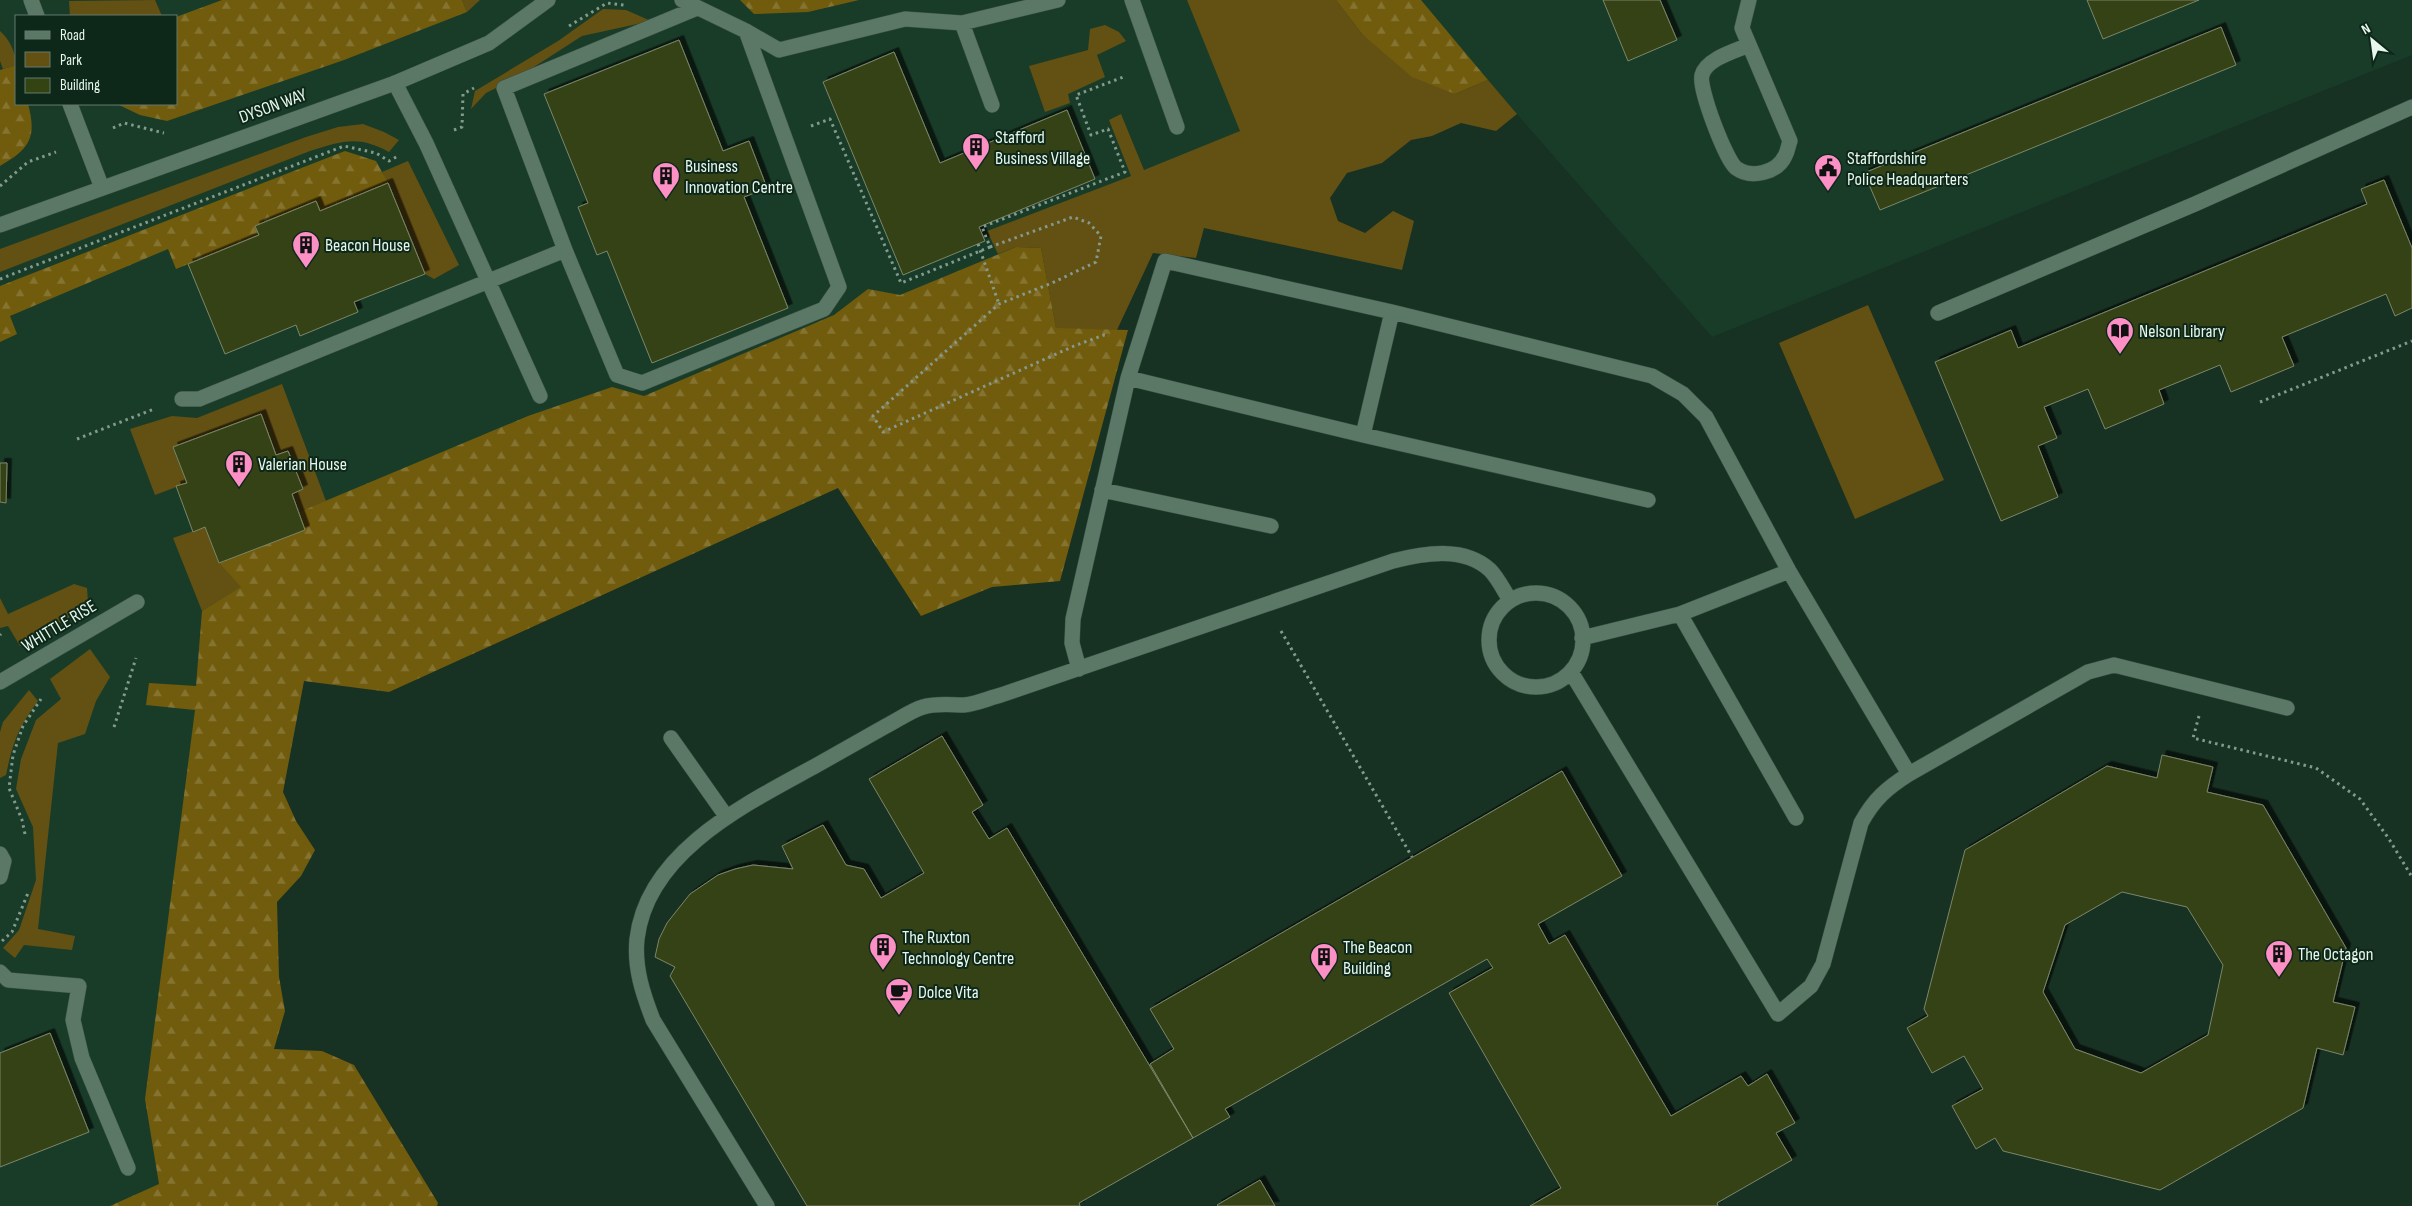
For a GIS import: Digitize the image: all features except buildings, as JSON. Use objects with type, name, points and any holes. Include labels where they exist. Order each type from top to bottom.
[{"type":"street","points":[[31,0],[37,15]]},
{"type":"street","name":"DYSON WAY","points":[[0,224],[395,83],[489,43],[548,0]]},
{"type":"street","points":[[682,0],[746,31],[779,50],[905,19],[962,23],[1058,0]]},
{"type":"street","points":[[1132,0],[1177,127]]},
{"type":"street","points":[[1749,0],[1742,28],[1790,141],[1785,157],[1767,172],[1749,175],[1735,167],[1710,114],[1702,88],[1702,74],[1711,63],[1749,45]]},
{"type":"street","points":[[697,8],[504,88],[565,250],[617,375],[642,383],[824,309],[839,287],[746,31]]},
{"type":"street","points":[[962,23],[992,104]]},
{"type":"street","points":[[395,83],[426,143],[540,396]]},
{"type":"street","points":[[70,105],[102,188]]},
{"type":"street","points":[[1938,313],[2195,204],[2412,107]]},
{"type":"street","points":[[182,399],[199,399],[565,250]]},
{"type":"street","points":[[1079,669],[1072,643],[1073,619],[1128,378],[1165,261],[1392,312],[1652,376],[1683,394],[1706,417],[1789,571],[1910,774]]},
{"type":"street","points":[[1363,435],[1392,312]]},
{"type":"street","points":[[1128,378],[1363,435],[1648,500]]},
{"type":"street","points":[[1102,490],[1271,526]]},
{"type":"street","points":[[767,1206],[653,1020],[642,990],[637,962],[637,940],[644,907],[655,888],[679,857],[726,816],[924,706],[966,704],[1079,669],[1266,604],[1420,554],[1462,554],[1490,570],[1510,600]]},
{"type":"street","points":[[1582,638],[1680,614],[1789,571]]},
{"type":"street","points":[[1538,592],[1554,596],[1566,604],[1576,615],[1582,629],[1579,659],[1571,672],[1559,681],[1544,687],[1527,686],[1512,681],[1500,671],[1492,658],[1488,642],[1490,626],[1498,611],[1510,600],[1524,594],[1538,592]]},
{"type":"street","name":"WHITTLE RISE","points":[[0,682],[137,602]]},
{"type":"street","points":[[1680,614],[1796,818]]},
{"type":"street","points":[[1571,672],[1778,1014],[1811,986],[1823,964],[1865,816],[1872,804],[1884,792],[1910,774],[2088,672],[2114,666],[2287,708]]},
{"type":"street","points":[[671,738],[726,816]]},
{"type":"street","points":[[0,854],[4,861],[0,877]]},
{"type":"street","points":[[0,972],[8,980],[79,986],[73,1020],[82,1058],[128,1168]]},
{"type":"path","points":[[561,32],[607,3],[628,5]]},
{"type":"path","points":[[990,247],[982,228],[1125,172],[1108,129],[1092,135],[1076,95],[1155,64]]},
{"type":"path","points":[[0,279],[344,146],[376,153],[389,160],[462,126],[463,94],[479,84]]},
{"type":"path","points":[[784,136],[830,119],[901,283],[990,247],[1073,217],[1089,223],[1101,236],[1096,262],[1052,283],[999,304],[874,416],[884,432],[1065,350],[1104,335],[1139,343]]},
{"type":"path","points":[[0,186],[28,162],[84,141],[124,123],[164,133],[173,130]]},
{"type":"path","points":[[978,244],[999,304]]},
{"type":"path","points":[[2260,402],[2412,341]]},
{"type":"path","points":[[77,439],[182,399]]},
{"type":"path","points":[[1266,604],[1412,857]]},
{"type":"path","points":[[114,726],[136,658]]},
{"type":"path","points":[[2207,689],[2193,738],[2316,768],[2360,799],[2389,839],[2412,877]]},
{"type":"path","points":[[25,837],[22,820],[9,788],[13,755],[22,726],[41,699]]},
{"type":"path","points":[[0,944],[12,932],[28,893],[28,883]]},
{"type":"shaded area","points":[[0,0],[2412,0],[2412,55],[1712,337],[1474,65],[304,681],[231,1065],[201,1206],[0,1206]]},
{"type":"green space","points":[[155,0],[162,15],[70,15],[69,1]]},
{"type":"green space","points":[[222,0],[462,0],[467,12],[344,60],[167,121],[140,115],[119,105],[178,105],[178,16]]},
{"type":"green space","points":[[462,0],[480,0],[467,12]]},
{"type":"green space","points":[[740,0],[859,0],[808,12],[754,14]]},
{"type":"green space","points":[[1187,0],[1336,0],[1362,34],[1455,94],[1488,80],[1517,114],[1496,131],[1461,123],[1432,136],[1411,140],[1382,163],[1347,173],[1330,198],[1338,221],[1365,233],[1393,211],[1414,221],[1402,270],[1204,228],[1196,258],[1153,253],[1117,330],[1056,329],[1041,248],[1016,247],[998,254],[987,231],[1131,176],[1109,120],[1121,114],[1144,170],[1240,131]]},
{"type":"green space","points":[[1336,0],[1421,0],[1488,80],[1455,94],[1412,77],[1362,34]]},
{"type":"green space","points":[[603,9],[626,10],[651,21],[582,36],[520,76],[486,93],[471,109],[475,91],[558,41]]},
{"type":"green space","points":[[1105,25],[1119,32],[1126,41],[1097,55],[1105,77],[1068,94],[1070,103],[1045,112],[1029,66],[1088,50],[1090,29]]},
{"type":"green space","points":[[0,31],[15,55],[15,65],[3,69],[0,61]]},
{"type":"green space","points":[[15,65],[15,105],[28,105],[32,125],[29,141],[24,148],[0,166],[0,70]]},
{"type":"green space","points":[[363,124],[399,140],[389,152],[368,143],[350,141],[310,151],[0,272],[0,249],[306,137],[338,127]]},
{"type":"green space","points":[[345,151],[376,161],[388,183],[320,211],[316,201],[255,226],[259,235],[176,269],[168,249],[10,316],[17,334],[0,342],[0,286]]},
{"type":"green space","points":[[408,161],[459,265],[434,279],[425,274],[382,172]]},
{"type":"green space","points":[[1016,247],[1041,248],[1056,328],[1128,330],[1060,581],[992,587],[921,616],[838,488],[389,692],[304,681],[283,792],[296,821],[315,850],[301,876],[277,902],[279,977],[285,1011],[274,1049],[322,1051],[354,1065],[438,1203],[437,1206],[110,1206],[159,1184],[145,1099],[195,710],[146,705],[149,683],[196,686],[202,611],[241,587],[219,563],[305,530],[299,512],[528,416],[612,387],[644,396],[834,315],[868,289],[900,295]]},
{"type":"green space","points":[[1868,305],[1944,480],[1855,519],[1779,343]]},
{"type":"green space","points":[[282,384],[326,501],[299,512],[292,494],[303,489],[288,451],[276,455],[261,414],[173,448],[187,483],[155,495],[130,429],[172,416],[197,418]]},
{"type":"green space","points":[[205,527],[219,563],[242,587],[202,611],[173,538]]},
{"type":"green space","points":[[74,584],[87,588],[88,602],[72,616],[20,646],[8,626],[0,628],[0,598],[8,614]]},
{"type":"green space","points":[[90,649],[110,677],[96,701],[85,734],[58,743],[38,929],[75,936],[72,950],[24,945],[15,958],[3,948],[19,930],[36,880],[33,827],[16,789],[21,759],[36,720],[61,699],[50,679]]},
{"type":"green space","points":[[29,690],[38,701],[17,736],[6,775],[0,778],[0,732],[3,722]]},
{"type":"place","name":"Stafford Business Village","points":[[976,171]]},
{"type":"place","name":"Staffordshire Police Headquarters","points":[[1828,192]]},
{"type":"place","name":"Business Innovation Centre","points":[[666,200]]},
{"type":"place","name":"Beacon House","points":[[306,269]]},
{"type":"place","name":"Nelson Library","points":[[2120,355]]},
{"type":"place","name":"Valerian House","points":[[239,488]]},
{"type":"place","name":"The Ruxton Technology Centre","points":[[883,971]]},
{"type":"place","name":"The Octagon","points":[[2279,978]]},
{"type":"place","name":"The Beacon Building","points":[[1324,981]]},
{"type":"place","name":"Dolce Vita","points":[[899,1016]]}]
